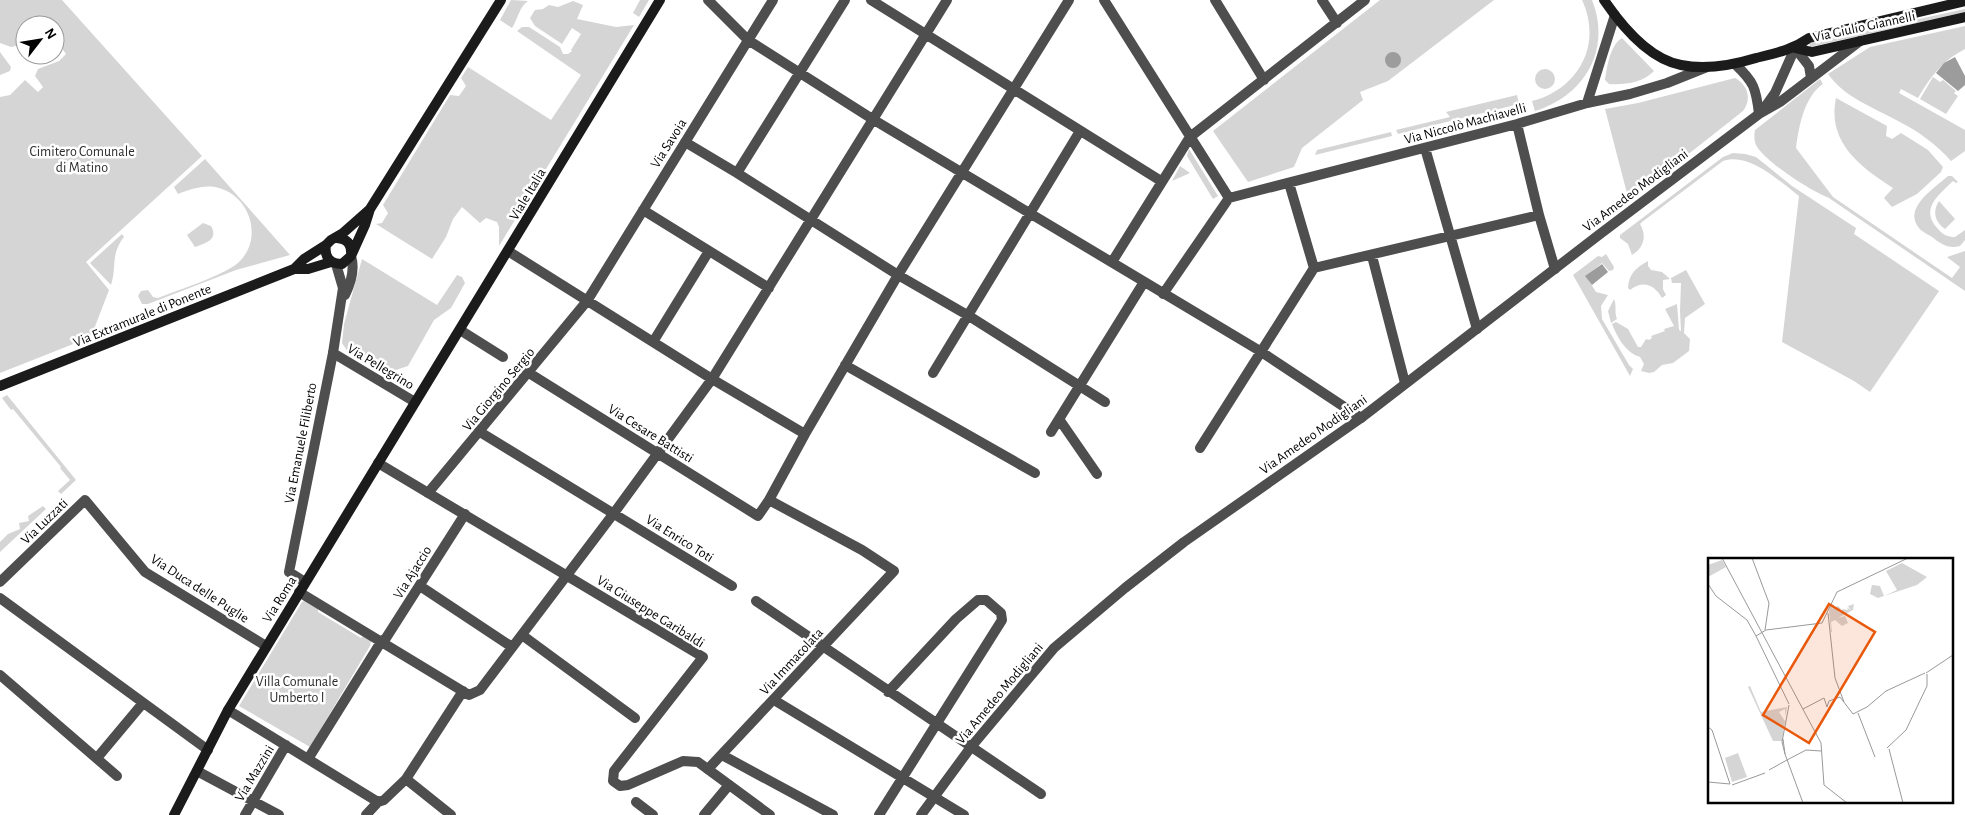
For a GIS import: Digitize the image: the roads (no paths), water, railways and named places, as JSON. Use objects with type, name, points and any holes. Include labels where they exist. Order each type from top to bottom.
[{"type":"main road","name":"Via Extramurale di Ponente","points":[[294,269],[308,269],[333,263],[342,264],[351,256],[370,209],[502,0]]},
{"type":"main road","name":"Viale Italia","points":[[416,402],[660,0]]},
{"type":"main road","points":[[1604,0],[1615,16],[1641,44],[1661,57],[1680,65],[1734,64],[1795,48]]},
{"type":"main road","name":"Via Giulio Giannelli","points":[[1795,48],[1809,38],[1965,1]]},
{"type":"main road","name":"Via Giulio Giannelli","points":[[1795,48],[1812,52],[1965,17]]},
{"type":"main road","name":"Via Extramurale di Ponente","points":[[5,384],[294,269],[331,240],[337,238],[370,209]]},
{"type":"main road","points":[[337,238],[344,239],[349,243],[352,249],[351,256]]},
{"type":"main road","points":[[326,245],[327,257],[333,263]]},
{"type":"main road","name":"Via Roma","points":[[174,815],[228,710],[416,402]]},
{"type":"street","points":[[708,0],[748,40],[800,71],[874,120],[1031,212],[1163,294],[1260,351],[1361,418]]},
{"type":"street","name":"Via Savoia","points":[[587,301],[773,0]]},
{"type":"street","points":[[737,173],[845,0]]},
{"type":"street","points":[[872,0],[1161,181]]},
{"type":"street","points":[[299,592],[463,692],[469,695],[480,690],[614,513],[712,379],[947,0]]},
{"type":"street","points":[[769,500],[805,434],[898,275],[1069,0]]},
{"type":"street","points":[[1104,0],[1228,198],[1163,294]]},
{"type":"street","points":[[1215,0],[1264,80]]},
{"type":"street","points":[[1322,0],[1337,23]]},
{"type":"street","points":[[1112,262],[1190,137],[1365,0]]},
{"type":"street","points":[[1587,103],[1615,16]]},
{"type":"street","name":"Via Amedeo Modigliani","points":[[921,815],[971,747],[1054,648],[1184,542],[1361,418],[1759,114],[1780,102],[1860,41]]},
{"type":"street","points":[[1795,48],[1809,66],[1811,78]]},
{"type":"street","name":"Via Amedeo Modigliani","points":[[1759,114],[1775,93],[1795,48]]},
{"type":"street","points":[[1734,64],[1750,79],[1757,97],[1759,114]]},
{"type":"street","name":"Via Niccolò Machiavelli","points":[[1228,198],[1517,124],[1587,103],[1630,94],[1668,83],[1707,66]]},
{"type":"street","points":[[1517,124],[1539,215],[1555,269]]},
{"type":"street","points":[[932,373],[969,316],[1080,131]]},
{"type":"street","points":[[684,142],[1106,402]]},
{"type":"street","points":[[1424,148],[1477,329]]},
{"type":"street","points":[[1290,183],[1314,268]]},
{"type":"street","points":[[643,210],[769,288]]},
{"type":"street","points":[[1200,448],[1314,268],[1372,256],[1539,215]]},
{"type":"street","points":[[508,251],[712,379],[805,434]]},
{"type":"street","points":[[653,342],[709,251]]},
{"type":"street","points":[[342,301],[351,279],[353,262],[351,256]]},
{"type":"street","points":[[1372,256],[1405,383]]},
{"type":"street","points":[[333,263],[343,288],[342,301]]},
{"type":"street","points":[[1051,432],[1144,282]]},
{"type":"street","name":"Via Emanuele Filiberto","points":[[305,582],[289,572],[342,301]]},
{"type":"street","name":"Via Giorgino Sergio","points":[[428,493],[530,373],[587,301]]},
{"type":"street","points":[[460,330],[503,357]]},
{"type":"street","name":"Via Pellegrino","points":[[332,353],[416,402]]},
{"type":"street","points":[[845,365],[1035,473]]},
{"type":"street","name":"Via Cesare Battisti","points":[[530,373],[758,516],[769,500]]},
{"type":"street","points":[[0,390],[5,384]]},
{"type":"street","points":[[1059,419],[1097,474]]},
{"type":"street","name":"Via Enrico Toti","points":[[480,432],[732,586]]},
{"type":"street","name":"Via Giuseppe Garibaldi","points":[[378,463],[703,657],[614,771],[613,781],[620,786],[628,785],[683,761],[698,762],[770,815]]},
{"type":"street","name":"Via Luzzati","points":[[0,582],[85,500]]},
{"type":"street","name":"Via Duca delle Puglie","points":[[85,500],[146,572],[266,646]]},
{"type":"street","name":"Via Immacolata","points":[[708,769],[894,571],[862,550],[769,500]]},
{"type":"street","name":"Via Ajaccio","points":[[381,642],[386,638],[465,514]]},
{"type":"street","points":[[420,586],[512,647]]},
{"type":"street","points":[[0,598],[208,750]]},
{"type":"street","points":[[879,815],[1002,620],[1001,613],[986,600],[978,600],[956,618],[888,692]]},
{"type":"street","points":[[756,601],[1041,794]]},
{"type":"street","points":[[522,635],[635,718]]},
{"type":"street","points":[[308,759],[381,642]]},
{"type":"street","points":[[0,675],[117,776]]},
{"type":"street","points":[[366,815],[406,778],[463,692]]},
{"type":"street","points":[[774,700],[964,815]]},
{"type":"street","points":[[97,758],[143,703]]},
{"type":"street","points":[[228,710],[378,802]]},
{"type":"street","name":"Via Mazzini","points":[[245,815],[286,745]]},
{"type":"street","points":[[722,755],[833,815]]},
{"type":"street","points":[[197,772],[279,815]]},
{"type":"street","points":[[406,778],[451,815]]},
{"type":"street","points":[[704,815],[729,785]]},
{"type":"street","points":[[636,802],[653,815]]},
{"type":"park label","name":"Cimitero Comunale di Matino","points":[[82,160]]},
{"type":"park label","name":"Villa Comunale Umberto I","points":[[297,690]]}]
